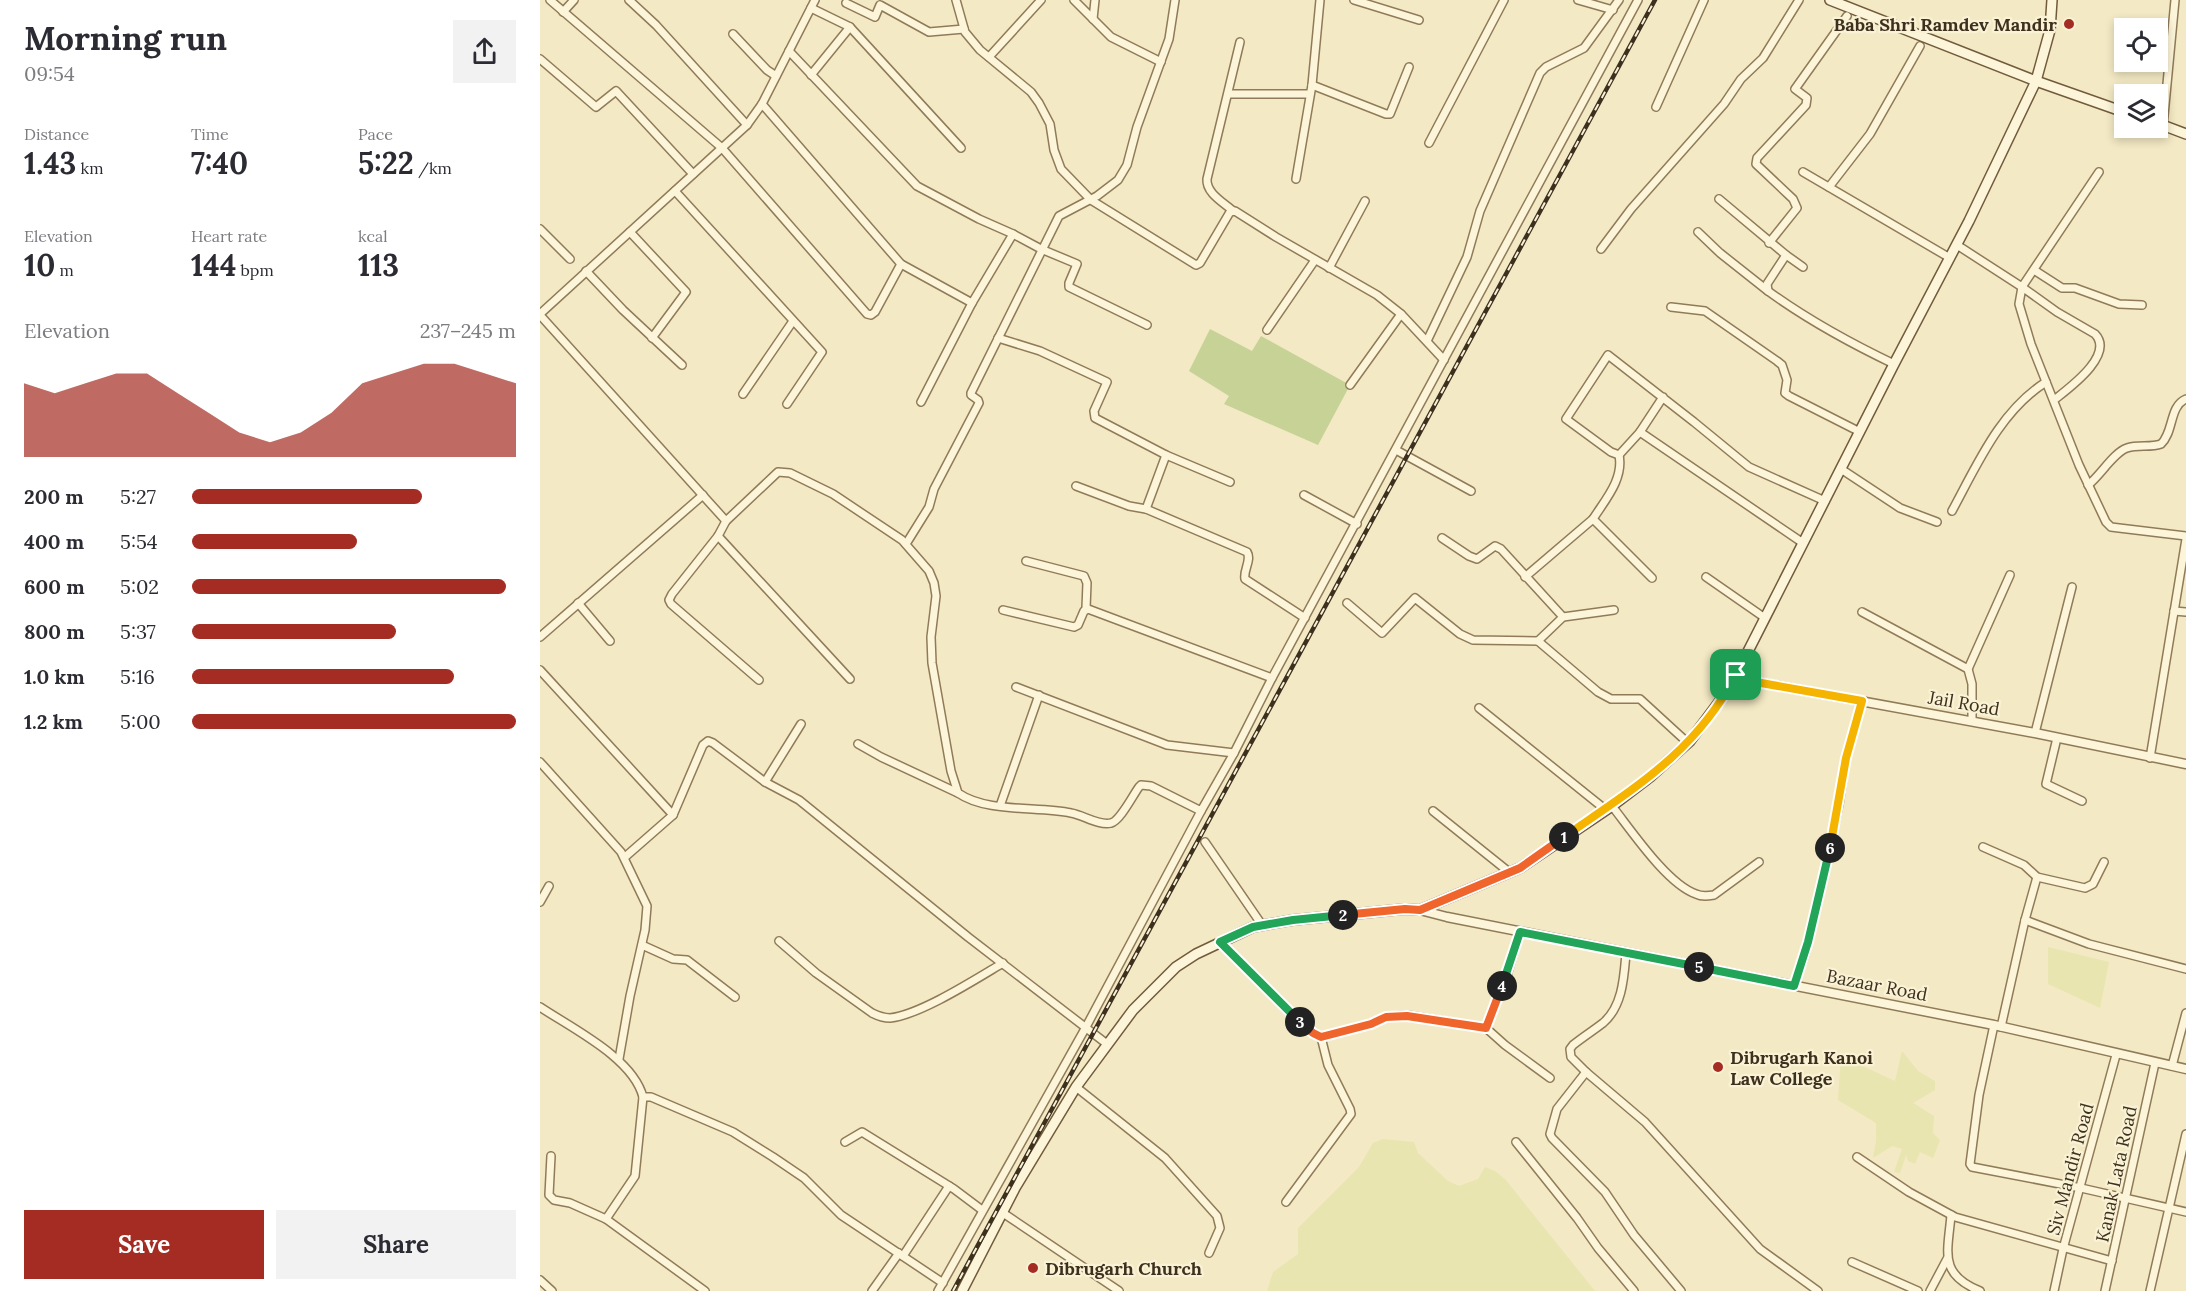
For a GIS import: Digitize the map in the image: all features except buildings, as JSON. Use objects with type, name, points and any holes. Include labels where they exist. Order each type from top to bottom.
[{"type":"main road","points":[[1830,0],[2036,81],[2114,108]]},
{"type":"main road","points":[[962,1291],[1015,1188],[1076,1087],[1133,1010],[1176,967],[1196,954],[1253,927],[1338,915],[1405,909],[1420,910],[1520,868],[1609,808],[1650,777],[1688,743],[1728,690],[1957,245],[2036,81],[2050,30],[2052,0]]},
{"type":"main road","points":[[2168,128],[2186,134]]},
{"type":"street","points":[[550,0],[722,148],[867,314],[871,315],[875,312],[902,264]]},
{"type":"street","points":[[564,12],[574,0]]},
{"type":"street","points":[[629,0],[656,25],[747,125]]},
{"type":"street","points":[[726,521],[540,314],[747,125],[762,104],[815,0]]},
{"type":"street","points":[[956,0],[964,29],[980,50],[1030,92],[1039,103],[1050,124],[1057,162],[1091,200],[1196,266],[1232,210]]},
{"type":"street","points":[[989,57],[1041,0]]},
{"type":"street","points":[[1074,0],[1118,42],[1161,62]]},
{"type":"street","points":[[1093,20],[1095,0]]},
{"type":"street","points":[[906,544],[929,507],[934,489],[979,403],[971,393],[1059,216],[1091,200],[1118,180],[1127,165],[1137,127],[1169,39],[1175,0]]},
{"type":"street","points":[[1296,179],[1312,85],[1320,0]]},
{"type":"street","points":[[1354,0],[1419,20]]},
{"type":"street","points":[[1429,143],[1504,0]]},
{"type":"street","points":[[1578,0],[1613,10]]},
{"type":"street","points":[[1426,341],[1467,257],[1480,211],[1540,74],[1546,67],[1584,48],[1619,0]]},
{"type":"street","points":[[938,1291],[1086,1027],[1638,0]]},
{"type":"street","points":[[1656,107],[1704,0]]},
{"type":"street","points":[[1601,249],[1631,209],[1724,104],[1741,80],[1763,58],[1799,0]]},
{"type":"street","points":[[2165,84],[2175,0]]},
{"type":"street","points":[[846,3],[875,17],[880,5],[929,32],[964,29]]},
{"type":"street","points":[[811,8],[850,27],[961,148]]},
{"type":"street","points":[[1769,243],[1797,208],[1793,199],[1756,164],[1757,158],[1806,105],[1807,98],[1795,89],[1846,16]]},
{"type":"street","points":[[811,75],[850,27]]},
{"type":"street","points":[[733,34],[767,70],[776,76]]},
{"type":"street","points":[[1240,42],[1207,186],[1232,210],[1377,295],[1401,314],[1444,360]]},
{"type":"street","points":[[1830,188],[1870,135],[1920,46]]},
{"type":"street","points":[[789,51],[917,186],[978,219],[1077,264],[1068,283],[1069,287],[1147,325]]},
{"type":"street","points":[[540,59],[596,107],[616,91],[693,174]]},
{"type":"street","points":[[1312,85],[1390,114],[1409,67]]},
{"type":"street","points":[[1228,94],[1309,94]]},
{"type":"street","points":[[762,104],[902,264],[972,303]]},
{"type":"street","points":[[1803,172],[1950,258]]},
{"type":"street","points":[[2098,172],[2022,287],[2019,304],[2046,382],[2102,517],[2111,526],[2186,538],[2150,758]]},
{"type":"street","points":[[675,191],[822,352],[788,404]]},
{"type":"street","points":[[1719,199],[1769,243],[1803,267]]},
{"type":"street","points":[[1329,268],[1365,201]]},
{"type":"street","points":[[540,229],[570,259]]},
{"type":"street","points":[[630,232],[686,292],[652,338]]},
{"type":"street","points":[[1698,232],[1720,253],[1797,312],[1854,345],[1894,364]]},
{"type":"street","points":[[921,402],[972,303],[1013,234]]},
{"type":"street","points":[[1957,245],[2057,312],[2095,334],[2099,339],[2098,358],[2078,380],[2054,400]]},
{"type":"street","points":[[1768,291],[1767,284],[1786,255]]},
{"type":"street","points":[[1266,330],[1315,260]]},
{"type":"street","points":[[2034,270],[2062,288],[2075,288],[2119,304],[2142,305]]},
{"type":"street","points":[[586,271],[681,365]]},
{"type":"street","points":[[1671,307],[1705,311],[1782,365],[1787,380],[1785,393],[1860,432]]},
{"type":"street","points":[[1350,385],[1401,314]]},
{"type":"street","points":[[743,394],[793,321]]},
{"type":"street","points":[[998,338],[1040,351],[1107,382],[1094,411],[1095,418],[1166,455],[1230,482]]},
{"type":"street","points":[[1620,455],[1611,452],[1565,417],[1606,356],[1663,397],[1749,467],[1825,501]]},
{"type":"street","points":[[1952,511],[1998,431],[2029,393],[2046,382]]},
{"type":"street","points":[[1525,577],[1593,519],[1619,476],[1620,455],[1640,432],[1663,397]]},
{"type":"street","points":[[2086,481],[2128,447],[2161,444],[2167,437],[2177,406],[2180,401],[2186,399]]},
{"type":"street","points":[[1640,432],[1803,543]]},
{"type":"street","points":[[1396,450],[1471,490]]},
{"type":"street","points":[[1146,509],[1166,455]]},
{"type":"street","points":[[1841,469],[1900,508],[1937,522]]},
{"type":"street","points":[[759,680],[669,600],[718,536],[726,521],[778,472],[790,473],[833,494],[906,544],[921,560],[934,583],[936,596],[931,637],[932,663],[951,771],[958,793]]},
{"type":"street","points":[[1076,486],[1129,506],[1146,509],[1247,552],[1249,557],[1245,579],[1305,618]]},
{"type":"street","points":[[540,637],[703,495]]},
{"type":"street","points":[[1304,495],[1357,524]]},
{"type":"street","points":[[1593,519],[1653,578]]},
{"type":"street","points":[[718,536],[850,679]]},
{"type":"street","points":[[1442,538],[1477,559],[1492,548],[1498,547],[1563,617]]},
{"type":"street","points":[[1003,610],[1075,627],[1086,608],[1087,583],[1084,576],[1026,561]]},
{"type":"street","points":[[1972,721],[1972,684],[1968,669],[2010,575]]},
{"type":"street","points":[[1706,577],[1765,618]]},
{"type":"street","points":[[2035,733],[2072,587]]},
{"type":"street","points":[[1347,603],[1382,633],[1415,598],[1460,634],[1473,640],[1538,641],[1598,692],[1618,700],[1640,699],[1688,743]]},
{"type":"street","points":[[578,603],[610,640]]},
{"type":"street","points":[[1086,608],[1272,678]]},
{"type":"street","points":[[1538,641],[1563,617],[1614,610]]},
{"type":"street","points":[[2174,611],[2186,612]]},
{"type":"street","points":[[1862,612],[1968,669]]},
{"type":"street","points":[[540,670],[674,814]]},
{"type":"street","name":"Jail Road","points":[[1736,675],[1750,681],[1972,721],[2186,764]]},
{"type":"street","points":[[1016,687],[1167,745],[1234,753]]},
{"type":"street","points":[[1000,806],[1039,695]]},
{"type":"street","points":[[1794,986],[1805,954],[1819,897],[1839,804],[1846,758],[1862,701]]},
{"type":"street","points":[[1479,708],[1609,808],[1683,888],[1696,895],[1714,895],[1759,862]]},
{"type":"street","points":[[765,782],[801,724]]},
{"type":"street","points":[[2057,738],[2046,784],[2082,801]]},
{"type":"street","points":[[625,857],[674,814],[706,742],[713,743],[765,782],[807,806],[1107,1044]]},
{"type":"street","points":[[858,744],[971,799],[1000,806],[1072,813],[1109,824],[1117,820],[1139,787],[1144,785],[1151,786],[1201,811]]},
{"type":"street","points":[[540,762],[625,857],[647,906],[642,945],[619,1059]]},
{"type":"street","points":[[1433,811],[1509,872]]},
{"type":"street","points":[[1205,842],[1262,925]]},
{"type":"street","points":[[1983,847],[2024,865],[2037,877],[2088,887],[2093,884],[2104,862]]},
{"type":"street","points":[[2037,877],[1979,1095],[1970,1164],[1976,1168],[2081,1188],[2186,1212]]},
{"type":"street","points":[[540,902],[549,886]]},
{"type":"street","name":"Bazaar Road","points":[[1420,910],[1520,932],[1997,1026],[2186,1070]]},
{"type":"street","points":[[2025,920],[2089,944],[2186,969]]},
{"type":"street","points":[[1486,1028],[1507,975],[1520,932]]},
{"type":"street","points":[[779,941],[816,973],[872,1013],[883,1018],[892,1018],[916,1010],[942,998],[1003,963]]},
{"type":"street","points":[[1220,942],[1295,1018],[1321,1037],[1371,1024],[1386,1017],[1407,1016],[1486,1028],[1550,1078]]},
{"type":"street","points":[[642,945],[673,959],[687,960],[735,997]]},
{"type":"street","points":[[1626,953],[1621,993],[1617,1003],[1605,1022],[1570,1049],[1571,1057],[1645,1122],[1760,1250],[1818,1291]]},
{"type":"street","points":[[540,1007],[619,1059],[640,1084],[643,1096],[635,1176],[606,1219]]},
{"type":"street","points":[[2172,1066],[2186,1013]]},
{"type":"street","points":[[1286,1202],[1351,1114],[1328,1065],[1321,1037]]},
{"type":"street","name":"Siv Mandir Road","points":[[2054,1291],[2063,1249],[2116,1055]]},
{"type":"street","name":"Kanak Lata Road","points":[[2105,1291],[2155,1063]]},
{"type":"street","points":[[1586,1072],[1557,1109],[1549,1130],[1552,1138],[1605,1192],[1634,1235],[1681,1291]]},
{"type":"street","points":[[1076,1087],[1165,1158],[1217,1216],[1220,1228],[1209,1253]]},
{"type":"street","points":[[643,1096],[651,1097],[701,1118],[758,1147],[804,1178],[841,1215],[943,1283]]},
{"type":"street","points":[[845,1142],[862,1132],[950,1186],[982,1210]]},
{"type":"street","points":[[2150,1291],[2186,1134]]},
{"type":"street","points":[[1516,1142],[1634,1291]]},
{"type":"street","points":[[550,1156],[548,1189],[549,1195],[554,1200]]},
{"type":"street","points":[[1857,1157],[1909,1192],[1951,1215],[2063,1249],[2112,1261]]},
{"type":"street","points":[[872,1291],[901,1255],[950,1186]]},
{"type":"street","points":[[540,1196],[570,1203],[606,1219],[705,1291]]},
{"type":"street","points":[[1003,1213],[1119,1291]]},
{"type":"street","points":[[1951,1215],[1947,1259],[1950,1269],[1958,1278],[1980,1291]]},
{"type":"street","points":[[1930,1291],[1947,1259]]},
{"type":"street","points":[[1852,1262],[1918,1291]]},
{"type":"street","points":[[540,1280],[552,1291]]},
{"type":"street","points":[[688,1291],[693,1283]]},
{"type":"shaded area","points":[[2048,947],[2109,962],[2100,1008],[2048,984]]},
{"type":"shaded area","points":[[1902,1051],[1918,1071],[1935,1081],[1935,1090],[1913,1103],[1934,1116],[1933,1133],[1940,1140],[1933,1158],[1920,1152],[1915,1164],[1908,1161],[1906,1155],[1900,1173],[1894,1172],[1902,1149],[1892,1146],[1873,1158],[1876,1123],[1838,1100],[1841,1056],[1895,1081]]},
{"type":"shaded area","points":[[1383,1139],[1414,1142],[1418,1153],[1448,1181],[1459,1186],[1478,1179],[1485,1167],[1495,1171],[1505,1179],[1595,1291],[1267,1291],[1273,1272],[1298,1254],[1298,1228],[1359,1167],[1373,1143]]},
{"type":"green space","points":[[1210,329],[1252,351],[1261,336],[1350,385],[1318,445],[1224,404],[1229,396],[1189,371]]},
{"type":"railway","points":[[953,1291],[1655,0]]},
{"type":"place","name":"Baba Shri Ramdev Mandir","points":[[2069,24]]},
{"type":"place","name":"Dibrugarh Kanoi Law College","points":[[1718,1067]]},
{"type":"place","name":"Dibrugarh Church","points":[[1033,1268]]},
{"type":"route","points":[[1736,675],[1750,681],[1862,701],[1846,758],[1839,804],[1819,897],[1805,954],[1794,986],[1520,932],[1507,975],[1486,1028],[1407,1016],[1386,1017],[1371,1024],[1321,1037],[1295,1018],[1220,942],[1253,927],[1293,920],[1405,909],[1420,910],[1520,868],[1570,832],[1612,806],[1650,777],[1690,741],[1728,690],[1736,675]]}]
